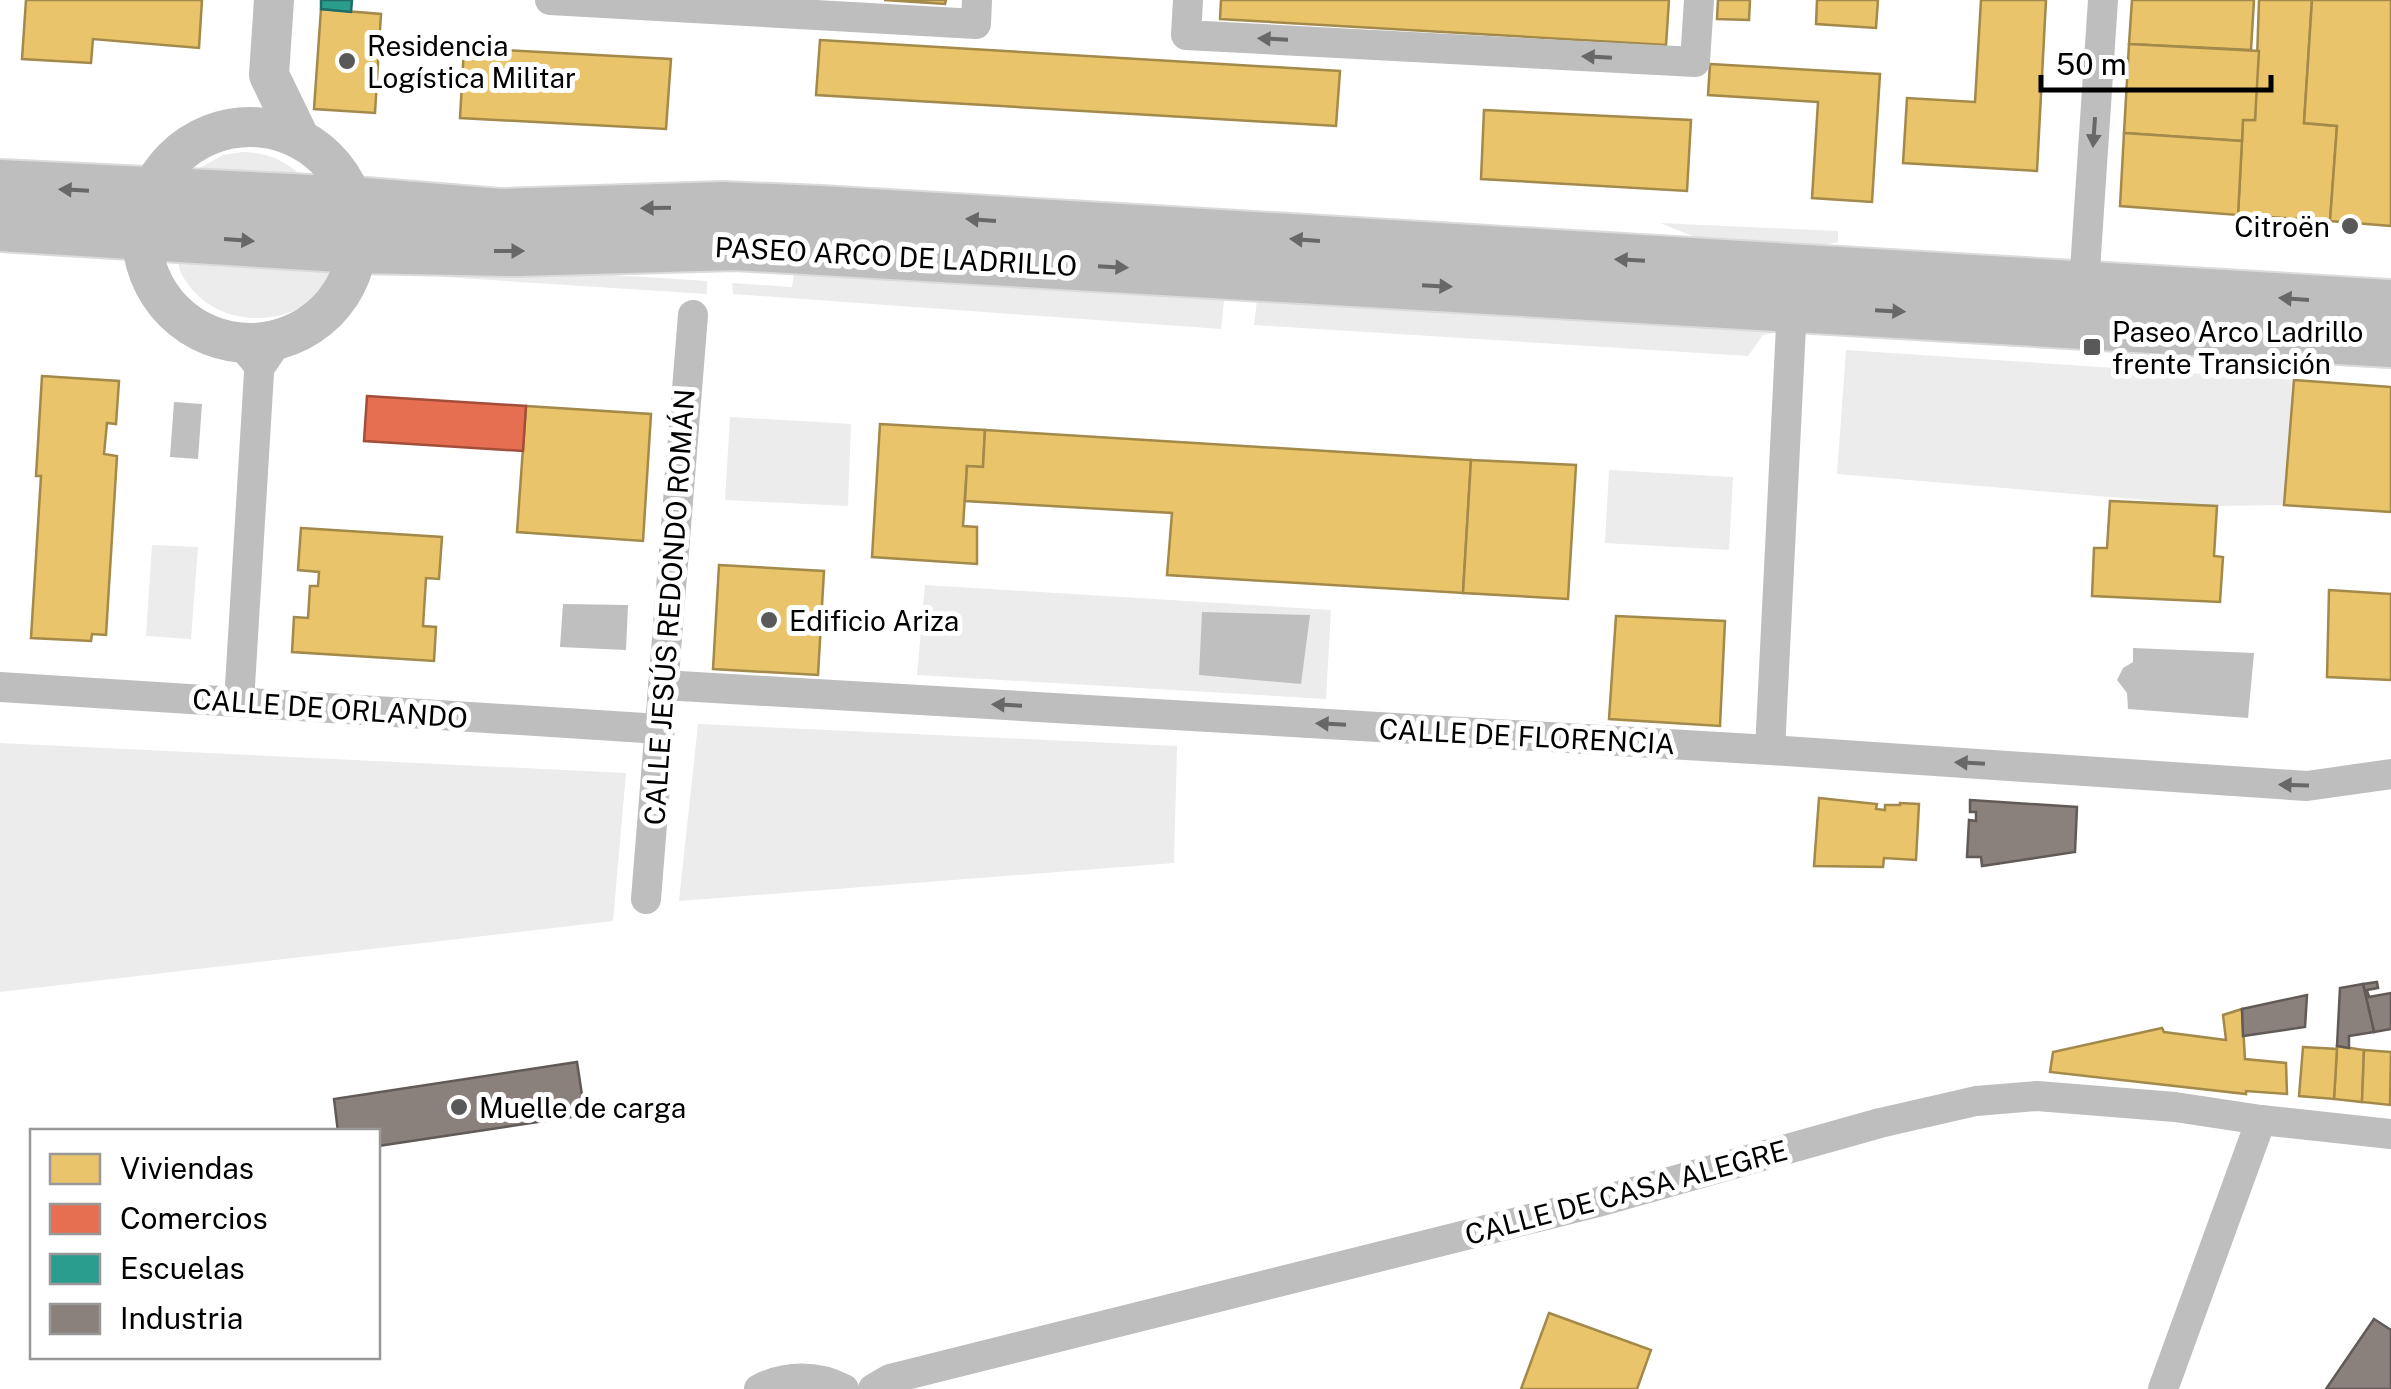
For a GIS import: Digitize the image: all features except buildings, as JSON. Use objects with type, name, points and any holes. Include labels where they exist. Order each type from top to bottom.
[{"type":"main road","name":"PASEO ARCO DE LADRILLO","points":[[0,185],[145,214]]},
{"type":"main road","name":"PASEO ARCO DE LADRILLO","points":[[355,225],[499,214],[723,207],[821,210],[2391,305]]},
{"type":"main road","name":"PASEO ARCO DE LADRILLO","points":[[0,226],[145,214],[355,225],[516,252],[736,245],[2391,342]]},
{"type":"street","points":[[274,0],[269,76],[300,138]]},
{"type":"street","points":[[550,0],[976,24],[977,0]]},
{"type":"street","points":[[1188,0],[1186,34],[1695,62],[1698,0]]},
{"type":"street","points":[[2103,0],[2084,285],[2137,326]]},
{"type":"street","points":[[225,129],[269,76]]},
{"type":"street","points":[[267,127],[300,138],[328,159],[343,178],[355,225],[351,274],[331,306],[301,330],[260,350],[204,333],[178,316],[158,292],[146,264],[145,214],[174,156],[203,136],[225,129],[267,127]]},
{"type":"street","points":[[1754,267],[1792,306],[1770,750]]},
{"type":"street","name":"CALLE JESÚS REDONDO ROMÁN","points":[[646,899],[693,315]]},
{"type":"street","points":[[239,702],[260,350]]},
{"type":"street","name":"CALLE DE FLORENCIA","points":[[663,685],[1770,750],[2307,786],[2391,774]]},
{"type":"street","name":"CALLE DE ORLANDO","points":[[0,687],[660,729]]},
{"type":"street","name":"CALLE DE CASA ALEGRE","points":[[872,1389],[890,1379],[1598,1202],[1880,1123],[1976,1101],[2038,1096],[2174,1107],[2391,1134]]},
{"type":"street","points":[[2163,1389],[2260,1120]]},
{"type":"street","points":[[759,1389],[773,1382],[803,1378],[844,1389]]},
{"type":"shaded area","points":[[242,152],[278,159],[307,181],[194,171],[223,155]]},
{"type":"shaded area","points":[[1660,223],[1838,231],[1838,242],[1783,254],[1730,251]]},
{"type":"shaded area","points":[[179,255],[327,262],[335,272],[323,290],[306,304],[265,318],[243,317],[204,300],[182,274]]},
{"type":"shaded area","points":[[443,264],[707,281],[707,294],[443,277]]},
{"type":"shaded area","points":[[794,274],[972,275],[1225,292],[1221,329],[733,294],[732,283],[792,287]]},
{"type":"shaded area","points":[[1258,292],[1771,322],[1774,333],[1763,335],[1748,356],[1254,325]]},
{"type":"shaded area","points":[[1827,331],[2001,336],[2002,346],[1821,335]]},
{"type":"shaded area","points":[[2109,344],[2391,361],[2391,369],[2109,352]]},
{"type":"shaded area","points":[[1846,350],[2294,380],[2284,505],[2217,506],[1837,474]]},
{"type":"shaded area","points":[[174,402],[202,404],[198,459],[170,457]]},
{"type":"shaded area","points":[[730,417],[851,424],[848,506],[725,500]]},
{"type":"shaded area","points":[[1609,470],[1733,477],[1729,550],[1605,543]]},
{"type":"shaded area","points":[[152,545],[198,547],[191,639],[146,636]]},
{"type":"shaded area","points":[[925,585],[1331,610],[1326,699],[917,675]]},
{"type":"shaded area","points":[[563,604],[628,605],[626,650],[560,647]]},
{"type":"shaded area","points":[[1202,612],[1310,615],[1301,684],[1199,675]]},
{"type":"shaded area","points":[[2133,648],[2254,653],[2248,718],[2128,709],[2127,693],[2117,680],[2123,668],[2133,662]]},
{"type":"shaded area","points":[[698,724],[1177,746],[1174,863],[679,901]]},
{"type":"shaded area","points":[[0,743],[626,773],[613,921],[0,992]]},
{"type":"place","name":"Residencia Logística Militar","points":[[347,61]]},
{"type":"place","name":"Citroën","points":[[2350,226]]},
{"type":"place","name":"Paseo Arco Ladrillo frente Transición","points":[[2092,347]]},
{"type":"place","name":"Edificio Ariza","points":[[769,620]]},
{"type":"place","name":"Muelle de carga","points":[[459,1107]]}]
